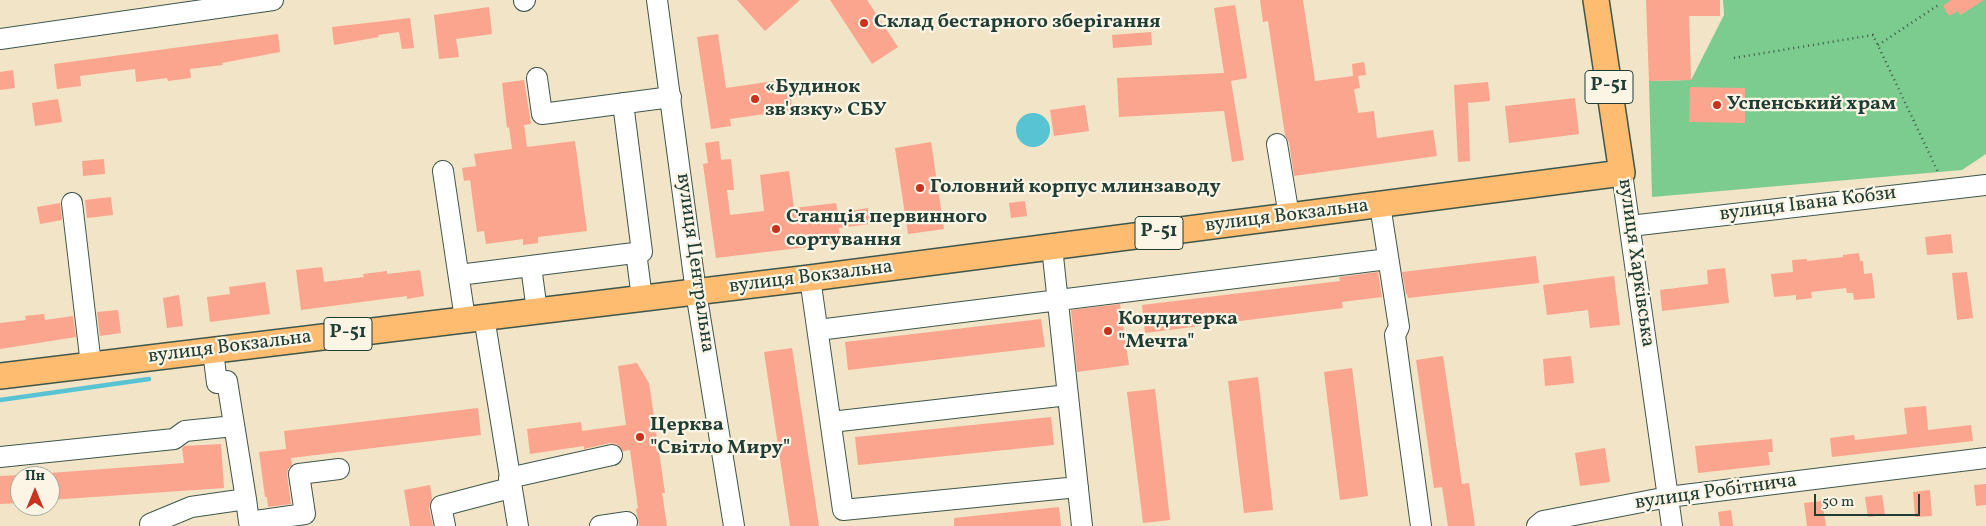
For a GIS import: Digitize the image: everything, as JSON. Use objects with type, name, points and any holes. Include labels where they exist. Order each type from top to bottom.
[{"type":"main road","name":"вулиця Харківська","points":[[1596,0],[1622,173]]},
{"type":"main road","name":"вулиця Вокзальна","points":[[0,376],[810,278],[1622,173]]},
{"type":"street","points":[[0,39],[273,0]]},
{"type":"street","name":"вулиця Центральна","points":[[657,0],[696,292],[734,526]]},
{"type":"street","points":[[537,78],[542,114],[671,97]]},
{"type":"street","points":[[459,275],[642,252],[623,103]]},
{"type":"street","points":[[1277,144],[1289,216]]},
{"type":"street","points":[[444,171],[459,275],[474,318],[518,526]]},
{"type":"street","name":"вулиця Харківська","points":[[1622,173],[1672,526]]},
{"type":"street","name":"вулиця Івана Кобзи","points":[[1630,226],[1986,185]]},
{"type":"street","points":[[72,203],[91,365]]},
{"type":"street","points":[[1380,205],[1399,327],[1395,335],[1421,526]]},
{"type":"street","points":[[1052,247],[1056,301],[1082,526]]},
{"type":"street","points":[[636,252],[642,298]]},
{"type":"street","points":[[818,330],[1388,258]]},
{"type":"street","points":[[531,266],[537,311]]},
{"type":"street","points":[[810,278],[844,518],[1078,488]]},
{"type":"street","points":[[213,351],[217,383],[227,381],[249,522],[305,514],[299,474],[339,468]]},
{"type":"street","points":[[831,422],[1068,395]]},
{"type":"street","points":[[0,457],[174,438],[185,432],[234,426]]},
{"type":"street","points":[[445,526],[441,506],[510,483],[612,455]]},
{"type":"street","name":"вулиця Робітнича","points":[[1537,526],[1543,520],[1668,497],[1986,458]]},
{"type":"street","points":[[147,525],[191,507],[246,499]]},
{"type":"street","points":[[600,526],[627,522]]},
{"type":"path","points":[[1878,45],[1940,4]]},
{"type":"path","points":[[1734,58],[1873,34],[1946,190]]},
{"type":"green space","points":[[1723,0],[1986,0],[1986,154],[1962,170],[1652,197],[1649,81],[1691,80],[1724,15]]},
{"type":"water","points":[[1033,113],[1040,114],[1045,118],[1049,123],[1049,137],[1045,142],[1040,146],[1033,147],[1026,146],[1021,142],[1017,137],[1016,130],[1017,123],[1021,118],[1026,114]]},
{"type":"building","points":[[737,0],[800,0],[765,31]]},
{"type":"building","name":"Склад бестарного зберігання","points":[[830,0],[867,0],[898,47],[872,64]]},
{"type":"building","points":[[1260,0],[1303,0],[1315,81],[1353,76],[1352,64],[1364,62],[1366,75],[1358,76],[1360,88],[1354,89],[1358,113],[1374,111],[1377,138],[1433,130],[1437,156],[1294,176],[1289,142],[1285,135],[1268,21],[1263,22]]},
{"type":"building","points":[[1646,0],[1720,0],[1720,16],[1689,16],[1691,80],[1649,81]]},
{"type":"building","points":[[1951,0],[1984,0],[1960,15],[1958,11],[1949,16],[1943,6]]},
{"type":"building","points":[[1235,5],[1247,78],[1231,81],[1244,160],[1232,162],[1224,111],[1119,117],[1117,78],[1224,73],[1214,8]]},
{"type":"building","points":[[489,7],[492,34],[456,39],[459,57],[439,59],[434,15]]},
{"type":"building","points":[[410,18],[414,48],[402,49],[399,32],[334,45],[332,27]]},
{"type":"building","points":[[1151,32],[1152,45],[1113,48],[1112,35]]},
{"type":"building","points":[[278,34],[280,52],[222,63],[223,65],[190,69],[191,78],[168,81],[167,78],[136,82],[135,69],[80,76],[81,86],[57,89],[54,64]]},
{"type":"building","points":[[718,34],[726,88],[788,79],[789,86],[796,85],[798,96],[791,97],[792,110],[730,119],[731,126],[711,129],[697,37]]},
{"type":"building","points":[[13,70],[15,88],[0,90],[0,72]]},
{"type":"building","points":[[524,80],[531,124],[524,125],[527,147],[575,141],[587,231],[538,237],[538,243],[523,245],[523,239],[486,244],[484,231],[477,232],[470,180],[464,181],[462,168],[476,166],[474,154],[512,149],[509,127],[507,128],[502,83]]},
{"type":"building","points":[[1488,82],[1490,101],[1468,103],[1470,161],[1458,162],[1454,85]]},
{"type":"building","name":"Успенський храм","points":[[1690,87],[1745,88],[1745,123],[1689,122]]},
{"type":"building","points":[[1575,98],[1579,134],[1509,143],[1505,106]]},
{"type":"building","points":[[58,99],[62,122],[35,126],[32,103]]},
{"type":"building","points":[[1085,105],[1089,131],[1054,136],[1050,110]]},
{"type":"building","name":"Станція первинного сортування","points":[[719,141],[721,160],[731,159],[734,190],[727,190],[730,215],[764,211],[760,175],[789,171],[794,208],[836,203],[838,213],[868,208],[870,224],[839,228],[841,243],[716,258],[703,164],[708,163],[705,143]]},
{"type":"building","name":"Головний корпус млинзаводу","points":[[931,142],[944,229],[908,234],[895,148]]},
{"type":"building","points":[[104,159],[105,174],[83,176],[82,161]]},
{"type":"building","points":[[111,197],[113,215],[87,218],[85,200]]},
{"type":"building","points":[[1025,201],[1027,216],[1011,218],[1009,203]]},
{"type":"building","points":[[60,203],[62,220],[40,224],[37,207]]},
{"type":"building","points":[[1951,234],[1953,253],[1927,255],[1925,237]]},
{"type":"building","points":[[1859,253],[1860,261],[1863,261],[1864,274],[1872,273],[1875,298],[1854,300],[1853,293],[1847,293],[1846,288],[1811,292],[1812,298],[1796,300],[1796,295],[1774,297],[1771,274],[1793,272],[1792,260],[1807,259],[1807,261],[1843,257],[1843,255]]},
{"type":"building","points":[[1536,256],[1539,283],[1408,298],[1406,294],[1402,272]]},
{"type":"building","points":[[322,267],[324,282],[364,277],[363,274],[387,271],[387,274],[420,270],[424,296],[407,299],[407,296],[301,310],[296,270]]},
{"type":"building","points":[[1725,268],[1729,303],[1662,311],[1660,290],[1708,284],[1707,270]]},
{"type":"building","points":[[1378,272],[1382,297],[1342,302],[1343,308],[1145,333],[1142,305],[1340,281],[1339,277]]},
{"type":"building","points":[[1967,272],[1973,318],[1957,320],[1952,273]]},
{"type":"building","points":[[1614,276],[1620,325],[1590,328],[1588,310],[1547,315],[1543,285]]},
{"type":"building","points":[[265,282],[270,314],[210,322],[207,297],[230,294],[229,287]]},
{"type":"building","points":[[179,295],[183,326],[167,328],[163,298]]},
{"type":"building","name":"Кондитерка \"Мечта\"","points":[[1120,304],[1129,365],[1077,372],[1071,310]]},
{"type":"building","points":[[118,310],[121,333],[100,336],[97,312]]},
{"type":"building","points":[[44,314],[45,320],[73,316],[76,337],[0,349],[0,323],[26,320],[25,316]]},
{"type":"building","points":[[1041,319],[1045,347],[848,370],[845,342]]},
{"type":"building","points":[[792,348],[819,526],[790,526],[764,352]]},
{"type":"building","points":[[1443,356],[1462,484],[1469,483],[1475,526],[1448,526],[1442,487],[1434,488],[1416,360]]},
{"type":"building","points":[[1571,356],[1574,383],[1545,386],[1543,359]]},
{"type":"building","points":[[637,363],[649,383],[665,493],[662,493],[667,526],[639,526],[630,450],[623,451],[616,444],[610,443],[584,449],[584,446],[530,454],[527,429],[581,422],[582,431],[626,425],[618,366]]},
{"type":"building","points":[[1352,368],[1368,496],[1340,500],[1324,372]]},
{"type":"building","points":[[1258,377],[1273,510],[1244,513],[1228,381]]},
{"type":"building","points":[[1155,389],[1170,520],[1143,523],[1127,392]]},
{"type":"building","points":[[1926,406],[1928,430],[1971,425],[1973,441],[1832,457],[1830,438],[1854,435],[1855,440],[1907,434],[1904,408]]},
{"type":"building","points":[[478,408],[481,435],[291,458],[292,465],[288,469],[287,475],[291,504],[268,507],[259,452],[286,449],[284,431]]},
{"type":"building","points":[[1051,417],[1054,445],[858,465],[855,437]]},
{"type":"building","points":[[1772,439],[1773,452],[1768,452],[1770,465],[1698,473],[1695,446]]},
{"type":"building","points":[[221,444],[224,488],[60,499],[60,472],[184,463],[182,448],[184,446]]},
{"type":"building","points":[[1605,448],[1610,482],[1580,486],[1575,453]]},
{"type":"building","points":[[0,476],[10,476],[10,504],[0,504]]},
{"type":"building","points":[[1986,484],[1986,505],[1976,506],[1974,485]]},
{"type":"building","points":[[430,485],[432,499],[429,508],[433,526],[410,526],[404,490]]},
{"type":"building","points":[[1930,490],[1932,516],[1915,517],[1913,492]]},
{"type":"building","points":[[1882,495],[1885,515],[1868,517],[1865,497]]},
{"type":"building","points":[[1822,501],[1826,526],[1807,526],[1804,503]]},
{"type":"building","points":[[1059,507],[1061,526],[954,526],[954,518]]},
{"type":"building","points":[[1731,510],[1733,526],[1720,526],[1718,512]]},
{"type":"waterway","points":[[0,400],[149,379]]},
{"type":"place","name":"Склад бестарного зберігання","points":[[864,23]]},
{"type":"place","name":"«Будинок зв'язку» СБУ","points":[[755,99]]},
{"type":"place","name":"Успенський храм","points":[[1717,105]]},
{"type":"place","name":"Головний корпус млинзаводу","points":[[920,188]]},
{"type":"place","name":"Станція первинного сортування","points":[[776,229]]},
{"type":"place","name":"Кондитерка \"Мечта\"","points":[[1108,331]]},
{"type":"place","name":"Церква \"Світло Миру\"","points":[[640,437]]}]
